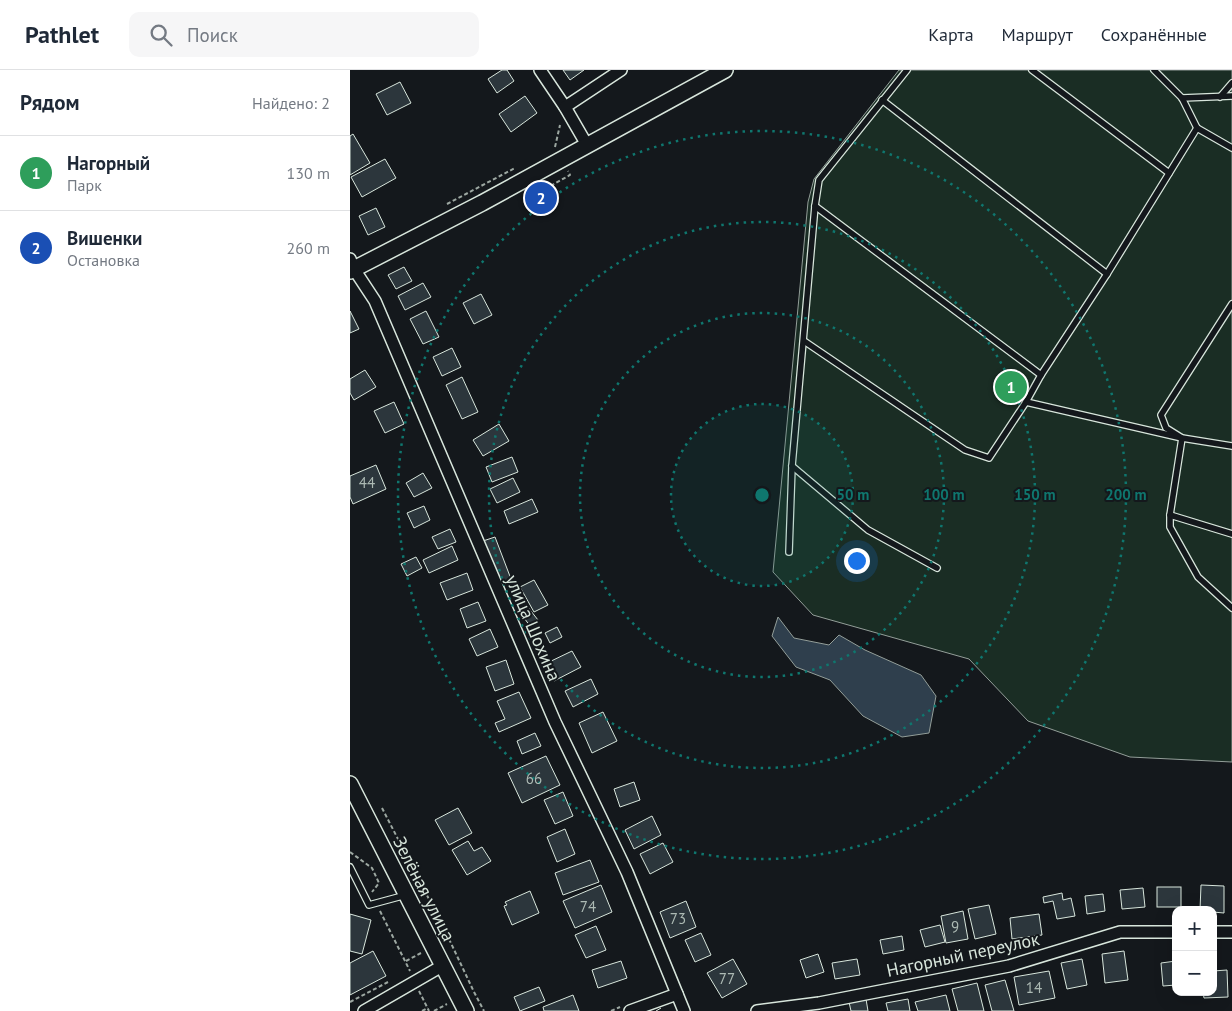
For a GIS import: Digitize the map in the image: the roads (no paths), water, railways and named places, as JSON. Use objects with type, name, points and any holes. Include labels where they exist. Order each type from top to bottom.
[{"type":"main road","points":[[351,266],[482,203],[725,70]]},
{"type":"main road","name":"Зелёная улица","points":[[351,788],[466,1011]]},
{"type":"street","points":[[540,70],[565,107],[587,145]]},
{"type":"street","points":[[565,107],[621,70]]},
{"type":"street","name":"улица Шохина","points":[[351,266],[375,302],[551,713],[626,872],[684,1011]]},
{"type":"street","name":"Нагорный переулок","points":[[756,1011],[819,1003],[1009,966],[1120,932],[1172,932]]},
{"type":"street","points":[[1217,932],[1232,932]]},
{"type":"street","points":[[364,1011],[442,966]]},
{"type":"street","points":[[630,1011],[677,994]]},
{"type":"lane","points":[[788,552],[792,466],[814,206],[819,180],[907,70]]},
{"type":"lane","points":[[1032,70],[1169,173]]},
{"type":"lane","points":[[1154,70],[1182,98],[1196,128],[1232,148]]},
{"type":"lane","points":[[1220,97],[1232,83]]},
{"type":"lane","points":[[1182,98],[1232,96]]},
{"type":"lane","points":[[882,100],[1107,274]]},
{"type":"lane","points":[[804,341],[965,450],[989,458],[1107,274],[1196,128]]},
{"type":"lane","points":[[814,206],[1041,375]]},
{"type":"lane","points":[[1182,438],[1166,428],[1161,415],[1232,304]]},
{"type":"lane","points":[[1026,402],[1182,438],[1232,446]]},
{"type":"lane","points":[[1182,438],[1170,515],[1170,527],[1198,577],[1232,608]]},
{"type":"lane","points":[[792,466],[868,530],[937,568]]},
{"type":"lane","points":[[1170,515],[1232,534]]},
{"type":"lane","points":[[350,867],[369,905],[406,895]]},
{"type":"water","points":[[778,617],[794,638],[829,645],[839,635],[865,650],[921,675],[936,696],[929,733],[902,737],[863,716],[830,680],[796,667],[772,636]]},
{"type":"place","name":"Вишенки","points":[[541,198]]},
{"type":"place","name":"Нагорный","points":[[1011,387]]}]
